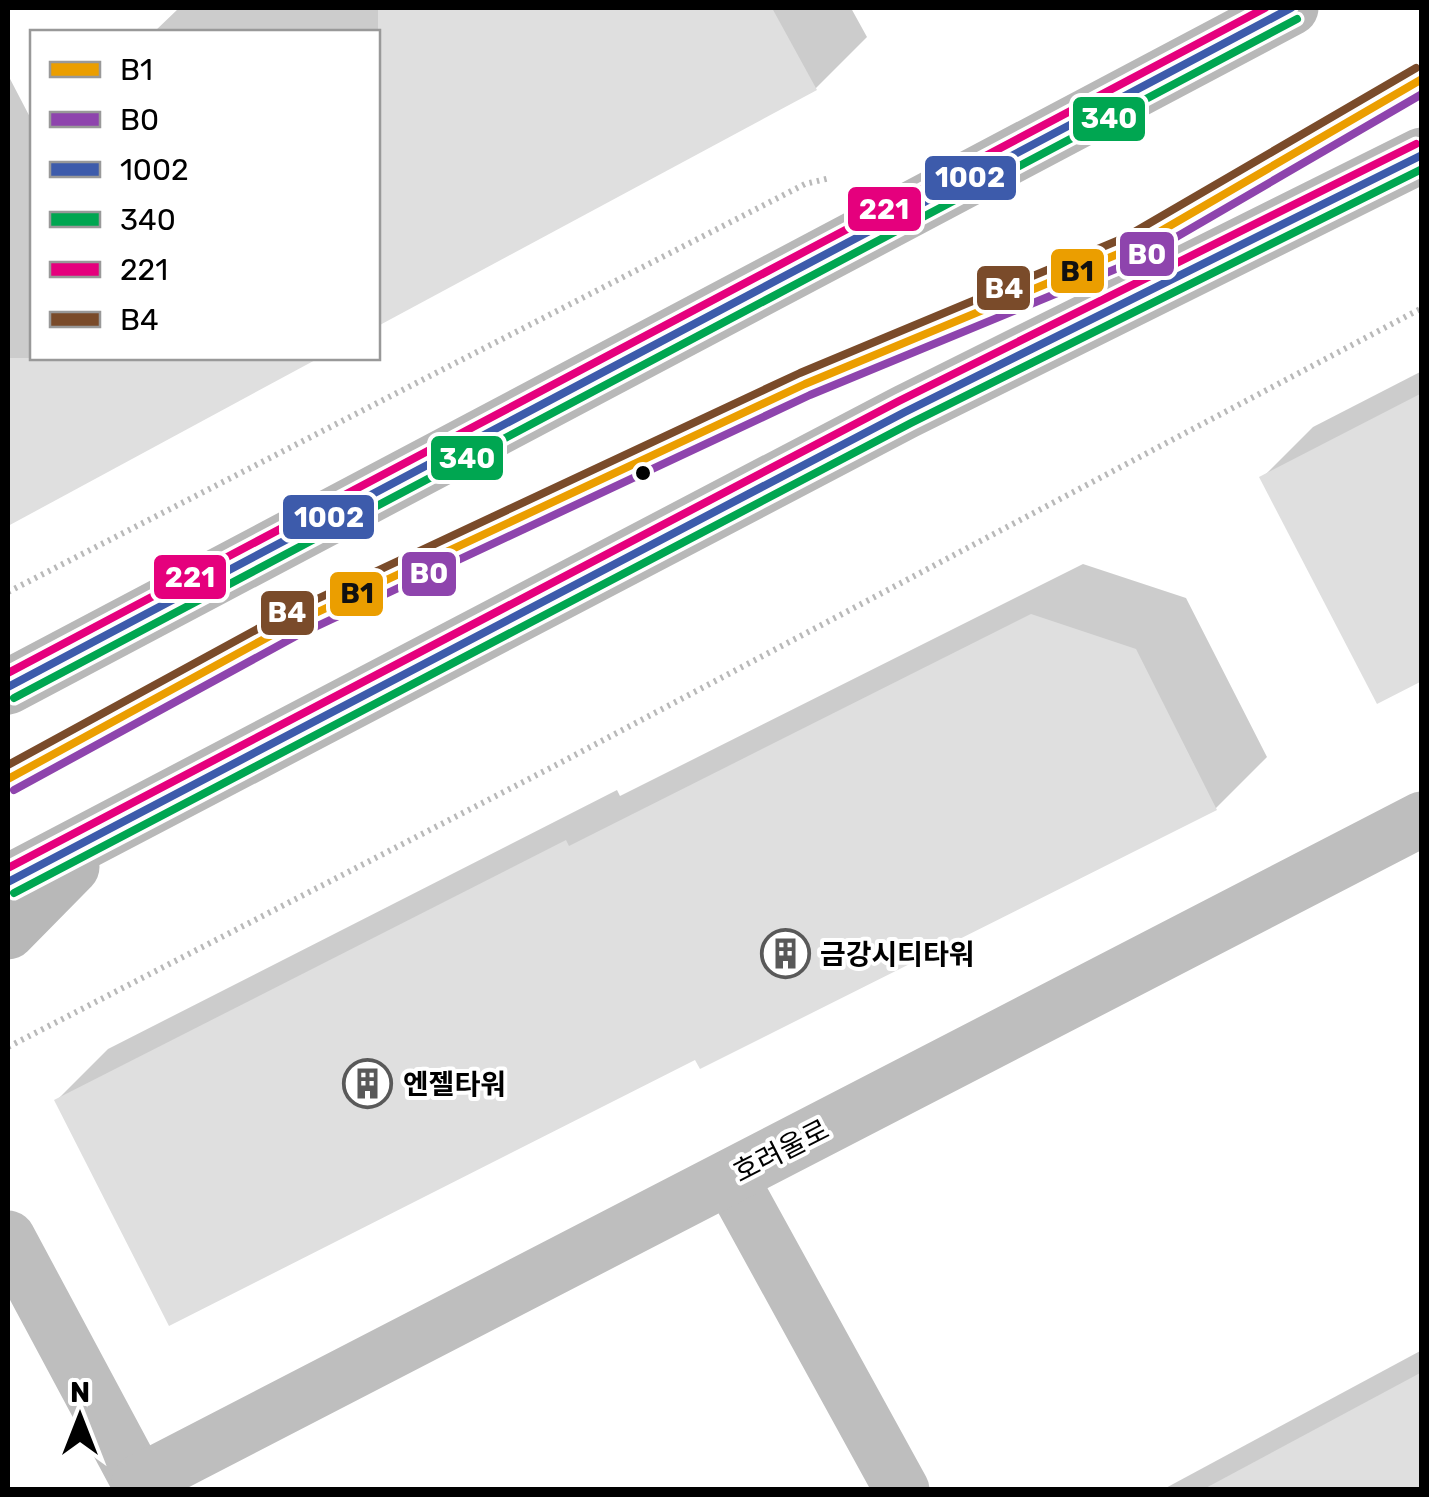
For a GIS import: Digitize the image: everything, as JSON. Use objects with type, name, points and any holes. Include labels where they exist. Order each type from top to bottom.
[{"type":"street","points":[[8,688],[835,246],[1291,8]]},
{"type":"street","points":[[8,882],[905,412],[1422,155]]},
{"type":"street","name":"호려울로","points":[[8,1238],[141,1486],[1422,818]]},
{"type":"street","points":[[8,932],[108,830]]},
{"type":"street","points":[[730,1178],[902,1490]]},
{"type":"lane","points":[[8,780],[290,625],[806,384],[1130,248],[1422,79]]},
{"type":"path","points":[[8,592],[806,184],[842,174]]},
{"type":"path","points":[[8,1047],[560,763],[1422,308]]},
{"type":"building","points":[[378,8],[772,8],[817,90],[380,325]]},
{"type":"building","points":[[8,358],[315,360],[8,526]]},
{"type":"building","points":[[1422,393],[1422,681],[1377,704],[1259,477]]},
{"type":"building","points":[[1031,614],[1136,649],[1217,810],[700,1069],[695,1060],[169,1326],[54,1100],[566,840],[569,846]]},
{"type":"building","points":[[1422,1372],[1422,1490],[1202,1490]]},
{"type":"transit line","name":"221","points":[[8,673],[1265,8]]},
{"type":"transit line","name":"1002","points":[[8,687],[1291,8]]},
{"type":"transit line","name":"340","points":[[14,698],[1297,19]]},
{"type":"transit line","name":"B4","points":[[8,765],[285,614],[800,373],[1124,238],[1416,68]]},
{"type":"transit line","name":"B1","points":[[8,779],[290,625],[805,384],[1130,249],[1422,79]]},
{"type":"transit line","name":"B0","points":[[14,790],[296,636],[810,395],[1135,261],[1422,94]]},
{"type":"transit line","name":"221","points":[[8,868],[899,401],[1416,144]]},
{"type":"transit line","name":"1002","points":[[8,882],[905,412],[1422,155]]},
{"type":"transit line","name":"340","points":[[14,893],[911,423],[1422,169]]},
{"type":"place","name":"금강시티타워","points":[[785,954]]},
{"type":"place","name":"엔젤타워","points":[[368,1084]]}]
